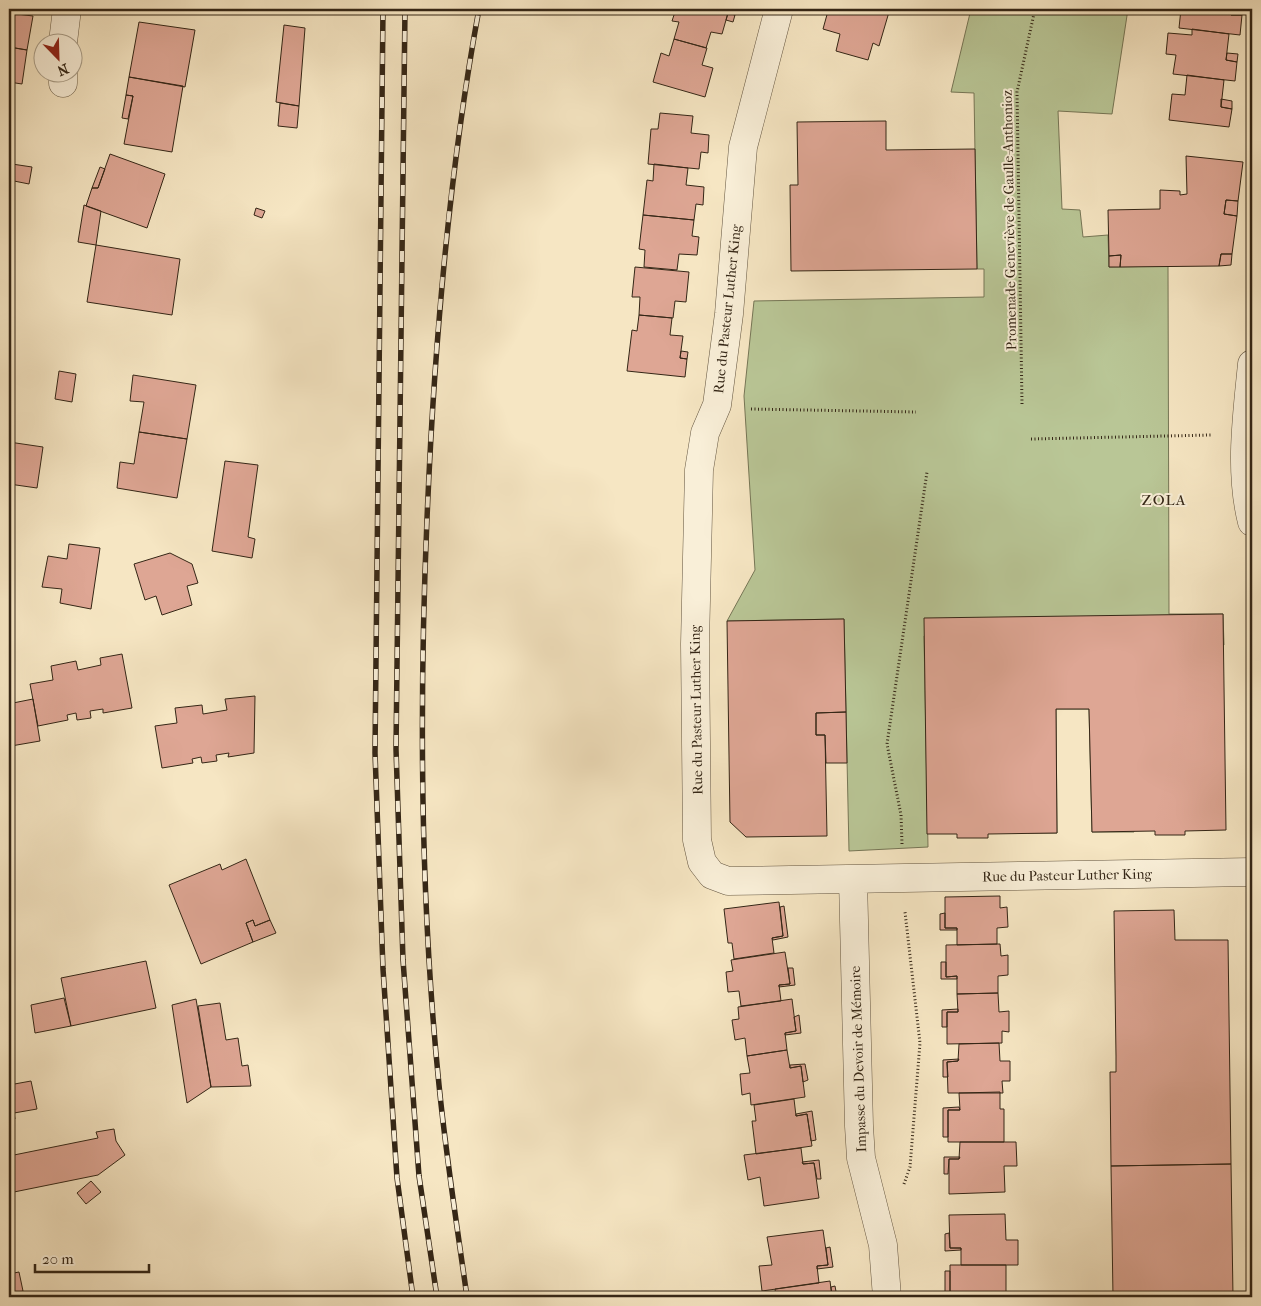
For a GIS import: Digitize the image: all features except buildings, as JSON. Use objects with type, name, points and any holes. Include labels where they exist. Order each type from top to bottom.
[{"type":"street","points":[[64,32],[67,9]]},
{"type":"street","name":"Rue du Pasteur Luther King","points":[[779,9],[743,147],[729,314],[717,405],[705,433],[698,470],[695,644],[697,840],[702,862],[712,875],[728,881],[1252,872]]},
{"type":"street","points":[[1252,366],[1244,435],[1252,522]]},
{"type":"street","name":"Impasse du Devoir de Mémoire","points":[[853,879],[861,1158],[883,1245],[886,1297]]},
{"type":"path","name":"Promenade Geneviève de Gaulle-Anthonioz","points":[[1022,404],[1017,92],[1035,9]]},
{"type":"path","points":[[717,405],[738,409],[916,412]]},
{"type":"path","points":[[1030,439],[1244,435]]},
{"type":"path","points":[[903,852],[901,816],[887,744],[926,472]]},
{"type":"path","points":[[904,1185],[910,1167],[920,1043],[905,910]]},
{"type":"green space","points":[[971,9],[1128,9],[1112,114],[1058,111],[1062,209],[1080,210],[1083,237],[1108,235],[1109,267],[1168,266],[1169,614],[1223,614],[1224,645],[1180,644],[1131,695],[1134,832],[1092,832],[1089,709],[1056,709],[1057,833],[1028,833],[1026,635],[924,636],[928,847],[849,851],[844,619],[727,621],[755,570],[744,396],[754,301],[984,297],[984,269],[977,269],[974,93],[951,92]]},
{"type":"railway","points":[[383,9],[375,753],[383,969],[397,1178],[413,1297]]},
{"type":"railway","points":[[405,9],[396,749],[403,960],[419,1176],[437,1297]]},
{"type":"railway","points":[[467,1297],[445,1138],[433,1014],[425,873],[422,731],[424,590],[438,327],[459,136],[479,9]]},
{"type":"district","name":"ZOLA","points":[[1164,500]]}]
